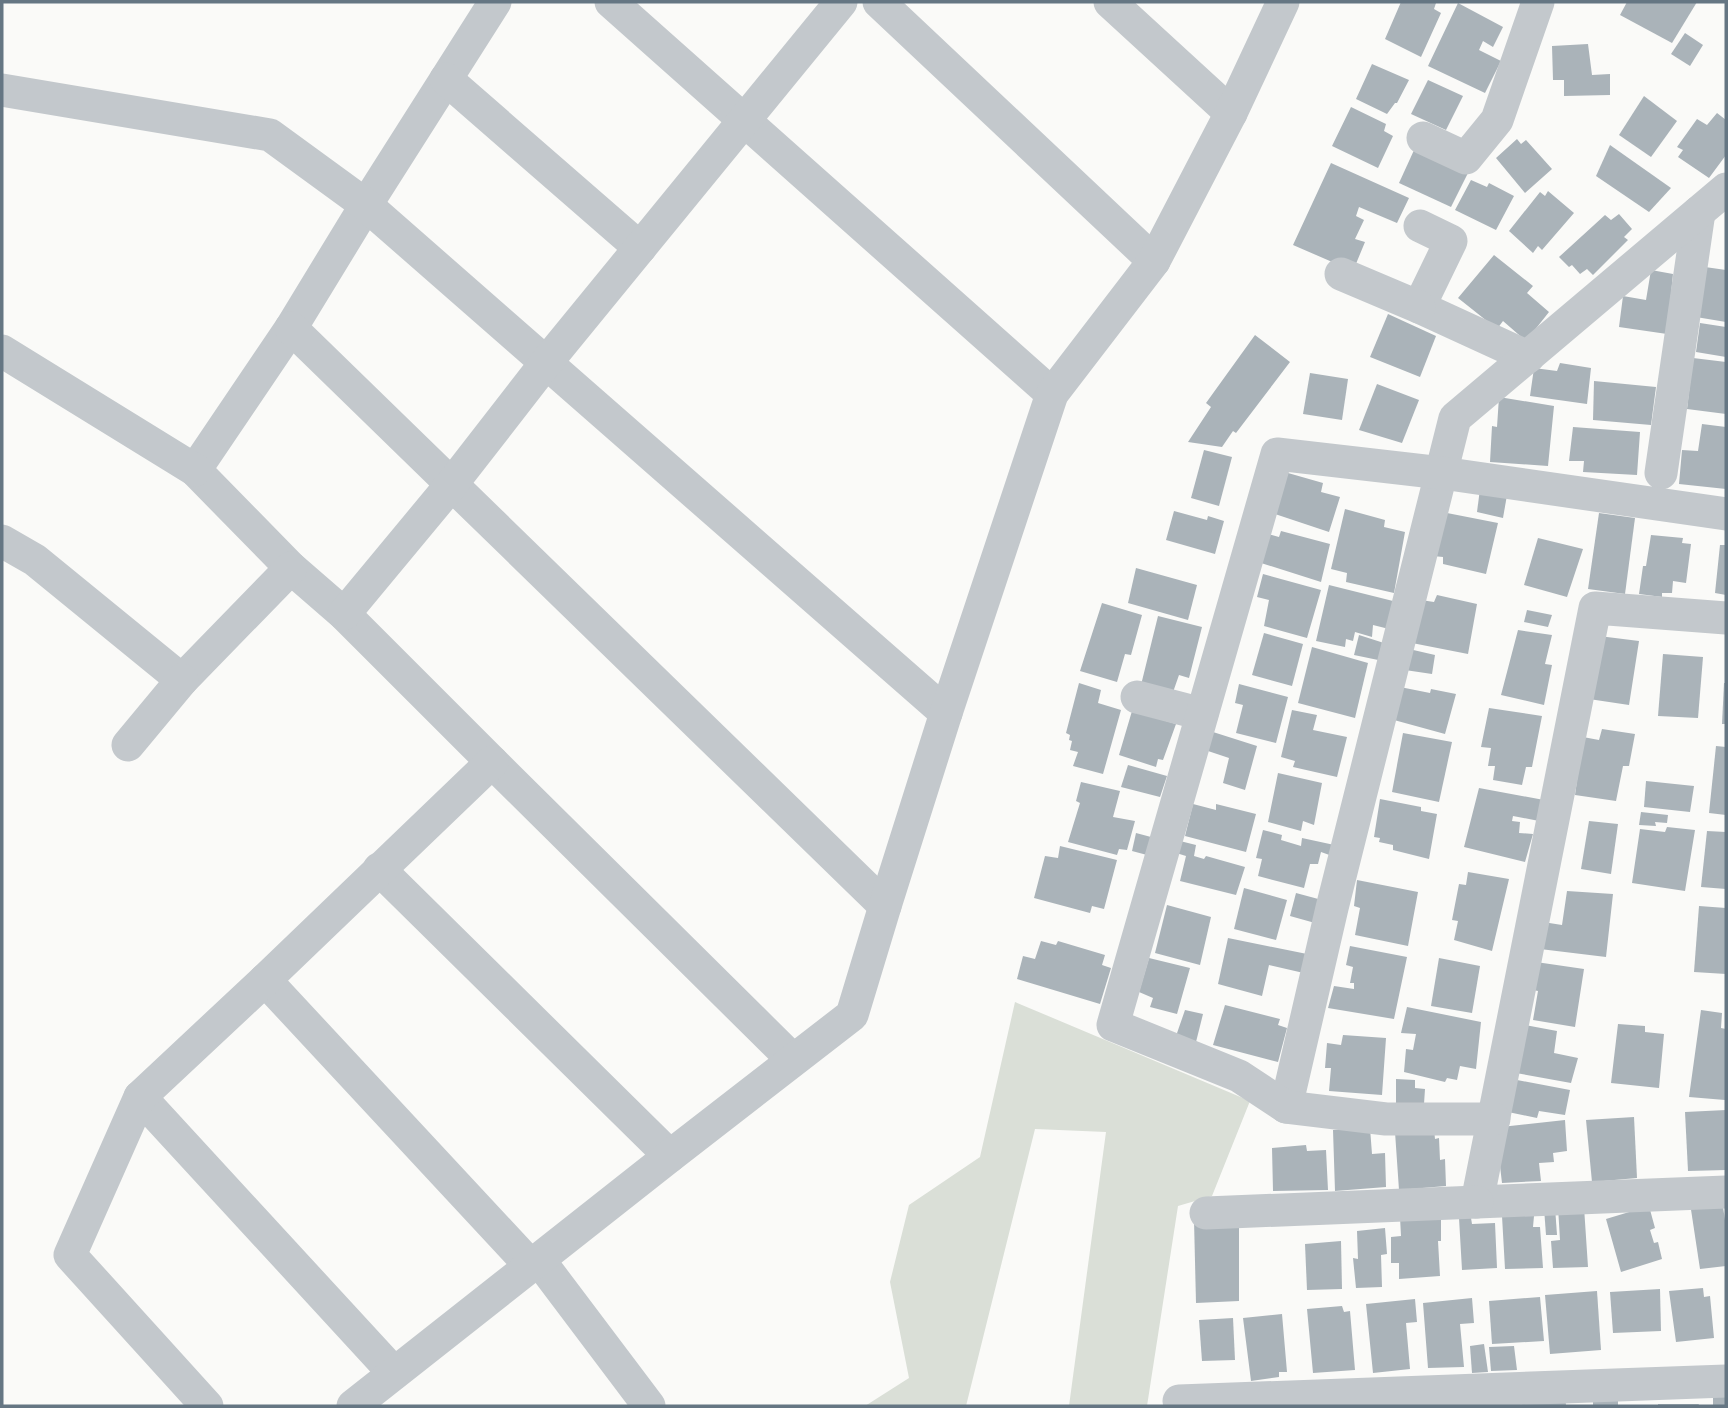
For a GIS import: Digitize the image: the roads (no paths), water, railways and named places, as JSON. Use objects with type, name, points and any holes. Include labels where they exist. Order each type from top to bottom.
[{"type":"street","points":[[195,470],[291,328],[495,2]]},
{"type":"street","points":[[611,2],[1052,394]]},
{"type":"street","points":[[344,614],[452,485],[545,364],[841,2]]},
{"type":"street","points":[[879,2],[1154,261]]},
{"type":"street","points":[[1110,2],[1231,113]]},
{"type":"street","points":[[353,1406],[852,1016],[946,713],[1052,394],[1154,261],[1231,113],[1283,2]]},
{"type":"street","points":[[1423,138],[1466,158],[1497,120],[1538,2]]},
{"type":"street","points":[[446,79],[640,248]]},
{"type":"street","points":[[2,90],[270,135],[366,205],[946,713]]},
{"type":"street","points":[[1286,1107],[1339,881],[1455,418],[1726,189]]},
{"type":"street","points":[[1661,473],[1699,212]]},
{"type":"street","points":[[1419,307],[1451,241],[1420,226]]},
{"type":"street","points":[[1340,274],[1528,357]]},
{"type":"street","points":[[291,328],[885,906]]},
{"type":"street","points":[[2,351],[195,470],[291,568],[344,614],[793,1060]]},
{"type":"street","points":[[1494,1119],[1386,1119],[1286,1107],[1240,1076],[1114,1025],[1277,454],[1442,473],[1726,514]]},
{"type":"street","points":[[2,541],[35,561],[182,680]]},
{"type":"street","points":[[128,745],[182,680],[291,568]]},
{"type":"street","points":[[1477,1202],[1595,608],[1726,618]]},
{"type":"street","points":[[1137,697],[1202,714]]},
{"type":"street","points":[[206,1406],[70,1255],[140,1097],[492,762]]},
{"type":"street","points":[[379,869],[670,1156]]},
{"type":"street","points":[[265,980],[535,1263],[649,1406]]},
{"type":"street","points":[[140,1097],[394,1373]]},
{"type":"street","points":[[1206,1213],[1726,1192]]},
{"type":"street","points":[[1179,1401],[1726,1381]]}]
